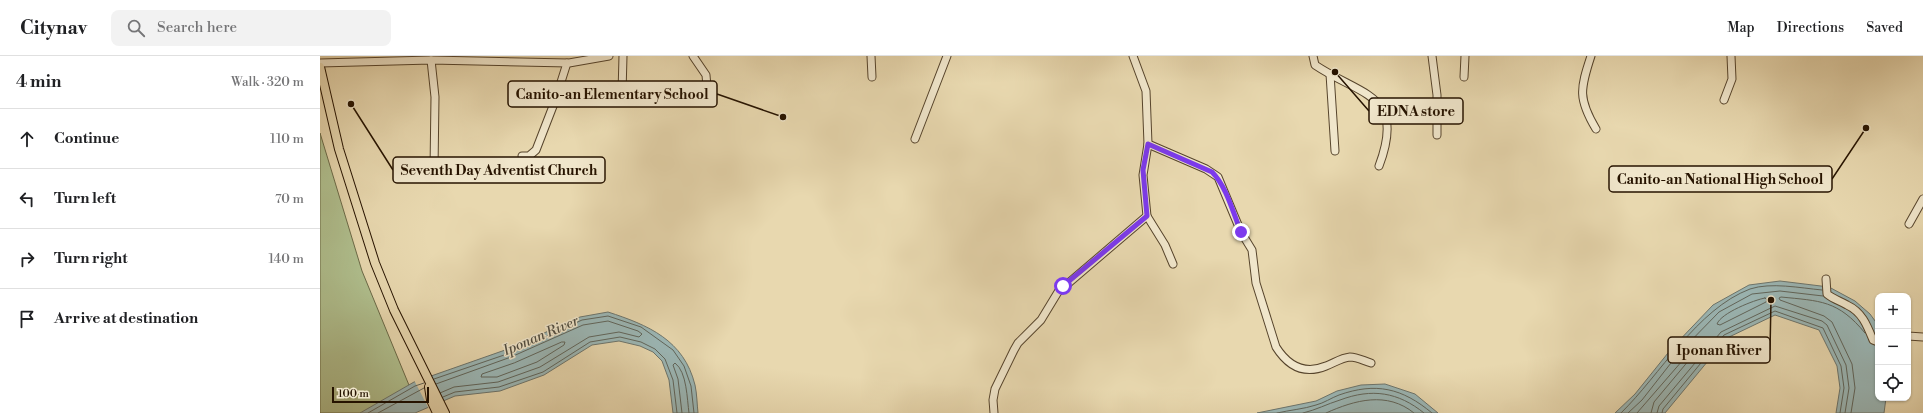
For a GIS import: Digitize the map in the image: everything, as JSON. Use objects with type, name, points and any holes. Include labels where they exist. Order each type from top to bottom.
[{"type":"main road","points":[[320,67],[339,149],[375,263],[428,380],[440,411]]},
{"type":"main road","points":[[428,380],[431,400],[440,411]]},
{"type":"street","points":[[320,63],[432,60],[453,58],[568,63],[609,56]]},
{"type":"street","points":[[622,93],[623,56]]},
{"type":"street","points":[[693,56],[706,76],[708,99]]},
{"type":"street","points":[[871,56],[872,77]]},
{"type":"street","points":[[915,139],[947,56]]},
{"type":"street","points":[[1133,56],[1146,91],[1148,144],[1143,170],[1147,216],[1165,245],[1173,264]]},
{"type":"street","points":[[1313,56],[1315,65],[1372,97],[1382,109],[1387,120],[1387,136],[1386,146],[1379,166]]},
{"type":"street","points":[[1432,56],[1437,95],[1437,135]]},
{"type":"street","points":[[1464,77],[1465,56]]},
{"type":"street","points":[[1591,56],[1584,80],[1582,95],[1584,109],[1596,129]]},
{"type":"street","points":[[1724,100],[1732,79],[1731,56]]},
{"type":"street","points":[[432,60],[436,97],[434,169]]},
{"type":"street","points":[[522,156],[529,156],[536,150],[556,101],[568,63]]},
{"type":"street","points":[[1330,74],[1335,151]]},
{"type":"street","points":[[1148,144],[1206,169],[1218,178],[1241,232],[1252,250],[1256,283],[1276,347],[1282,356],[1294,366],[1307,370],[1354,357],[1371,363]]},
{"type":"street","points":[[1909,224],[1923,199]]},
{"type":"street","points":[[994,413],[993,400],[995,389],[1018,343],[1041,320],[1058,292],[1147,216]]},
{"type":"street","points":[[1826,279],[1827,294],[1848,305],[1860,314],[1867,323],[1873,340],[1875,341]]},
{"type":"street","points":[[1911,336],[1923,337]]},
{"type":"green space","points":[[320,133],[362,271],[411,390],[376,413],[320,413]]},
{"type":"water","points":[[1780,281],[1829,287],[1855,301],[1870,314],[1875,321],[1875,401],[1886,401],[1884,413],[1836,413],[1840,388],[1837,366],[1819,330],[1775,315],[1727,338],[1665,413],[1615,413],[1635,394],[1672,348],[1713,305],[1749,285]]},
{"type":"water","points":[[608,312],[637,323],[662,336],[682,356],[690,369],[696,388],[698,413],[673,413],[669,380],[662,361],[653,352],[640,346],[619,341],[592,345],[544,375],[500,391],[455,396],[415,413],[360,413],[414,382],[508,349],[580,317]]},
{"type":"water","points":[[1385,384],[1415,394],[1438,413],[1257,413],[1316,401],[1337,391],[1361,385]]},
{"type":"pier","points":[[429,375],[444,403],[429,409],[414,380]]},
{"type":"place","name":"EDNA store","points":[[1335,72]]},
{"type":"place","name":"Seventh Day Adventist Church","points":[[351,104]]},
{"type":"place","name":"Canito-an Elementary School","points":[[783,117]]},
{"type":"place","name":"Canito-an National High School","points":[[1866,128]]},
{"type":"place","name":"Iponan River","points":[[1771,300]]},
{"type":"route","points":[[1063,286],[1082,272],[1111,245],[1147,216],[1143,170],[1148,144],[1212,172],[1218,178],[1223,187],[1241,232]]}]
